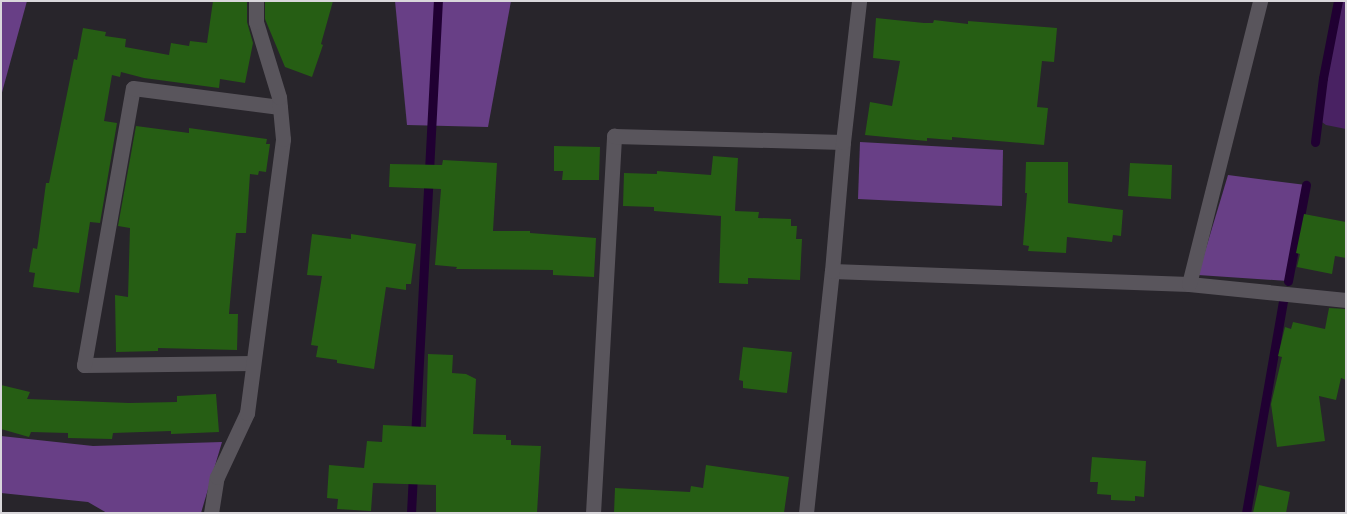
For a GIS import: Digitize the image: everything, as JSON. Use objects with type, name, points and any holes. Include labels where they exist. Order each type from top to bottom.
[{"type":"street","points":[[211,513],[218,477],[247,413],[283,139],[280,97],[256,22],[256,1]]},
{"type":"street","points":[[806,513],[832,271],[843,142],[860,1]]},
{"type":"street","points":[[1189,284],[1260,1]]},
{"type":"street","points":[[253,363],[84,365],[133,88],[280,107]]},
{"type":"street","points":[[593,513],[614,136],[843,142]]},
{"type":"street","points":[[832,271],[1189,284],[1346,300]]},
{"type":"shaded area","points":[[1,1],[27,1],[1,96]]},
{"type":"shaded area","points":[[395,1],[511,1],[488,127],[407,125]]},
{"type":"shaded area","points":[[1338,1],[1346,1],[1346,129],[1326,125],[1319,120],[1323,78]]},
{"type":"shaded area","points":[[860,142],[1003,150],[1002,206],[858,199]]},
{"type":"shaded area","points":[[1228,175],[1306,185],[1288,281],[1198,275]]},
{"type":"shaded area","points":[[1,436],[93,446],[222,442],[201,513],[107,513],[88,502],[1,493]]},
{"type":"building","points":[[213,1],[247,1],[247,22],[253,43],[245,83],[220,79],[219,88],[144,78],[121,72],[120,77],[112,75],[104,121],[117,123],[100,223],[90,222],[79,293],[33,287],[35,273],[29,272],[33,248],[37,249],[46,183],[49,183],[74,59],[77,60],[83,28],[106,32],[105,36],[126,39],[125,47],[169,55],[171,43],[189,46],[190,41],[207,43]]},
{"type":"building","points":[[265,1],[333,1],[321,44],[323,45],[312,77],[285,67],[265,19]]},
{"type":"building","points":[[876,18],[924,23],[933,23],[934,20],[968,24],[968,21],[1057,28],[1054,62],[1042,61],[1037,107],[1048,108],[1044,145],[952,137],[952,140],[927,138],[927,141],[865,135],[870,102],[892,106],[900,61],[873,58]]},
{"type":"building","points":[[136,126],[189,133],[189,128],[267,139],[266,144],[270,144],[266,172],[259,171],[258,175],[250,174],[246,233],[236,233],[229,314],[238,314],[237,350],[158,348],[158,351],[116,352],[115,295],[128,297],[130,228],[118,226]]},
{"type":"building","points":[[554,146],[600,147],[599,180],[562,180],[563,171],[554,171]]},
{"type":"building","points":[[713,156],[738,158],[735,211],[759,212],[758,218],[791,219],[791,226],[797,226],[796,239],[802,239],[800,280],[748,278],[748,284],[719,283],[721,216],[654,211],[654,207],[623,206],[624,173],[657,174],[657,171],[711,175]]},
{"type":"building","points":[[443,160],[497,163],[493,231],[530,231],[530,233],[596,238],[594,277],[553,275],[553,270],[456,269],[457,267],[435,265],[441,189],[389,187],[390,164],[442,165]]},
{"type":"building","points":[[1026,162],[1068,162],[1068,203],[1123,210],[1121,236],[1113,235],[1112,242],[1067,237],[1066,253],[1028,251],[1029,246],[1023,245],[1027,193],[1025,193]]},
{"type":"building","points":[[1130,163],[1172,165],[1171,199],[1128,196]]},
{"type":"building","points":[[1304,214],[1346,222],[1346,258],[1335,256],[1332,274],[1297,267],[1300,254],[1296,253]]},
{"type":"building","points":[[312,234],[351,239],[351,234],[416,244],[411,284],[406,284],[406,290],[386,287],[374,369],[337,363],[337,360],[316,357],[318,346],[311,345],[322,276],[307,275]]},
{"type":"building","points":[[1329,308],[1346,309],[1346,380],[1341,378],[1336,400],[1319,396],[1325,441],[1277,447],[1271,404],[1282,357],[1278,356],[1285,327],[1291,329],[1293,322],[1325,329]]},
{"type":"building","points":[[743,347],[792,352],[787,393],[743,388],[743,381],[739,380]]},
{"type":"building","points":[[428,354],[453,355],[452,373],[466,374],[476,379],[473,434],[506,435],[506,440],[511,440],[511,445],[541,446],[537,513],[436,513],[436,485],[373,483],[371,511],[337,509],[338,499],[327,498],[329,465],[364,468],[367,441],[382,442],[383,425],[426,427]]},
{"type":"building","points":[[1,385],[30,392],[27,399],[129,403],[177,402],[177,396],[216,394],[219,432],[171,434],[171,431],[113,433],[112,439],[68,438],[68,433],[31,432],[29,437],[1,429]]},
{"type":"building","points":[[1092,457],[1146,461],[1144,497],[1135,496],[1135,501],[1111,500],[1111,495],[1097,494],[1098,482],[1090,482]]},
{"type":"building","points":[[706,465],[789,477],[784,513],[614,513],[615,488],[690,492],[691,486],[703,488]]},
{"type":"building","points":[[1259,485],[1290,492],[1286,513],[1253,513]]},
{"type":"waterway","points":[[415,438],[438,1]]},
{"type":"waterway","points":[[1315,142],[1323,78],[1338,1]]},
{"type":"waterway","points":[[1288,281],[1306,185]]},
{"type":"waterway","points":[[1246,513],[1283,300]]},
{"type":"waterway","points":[[411,513],[413,473]]}]
